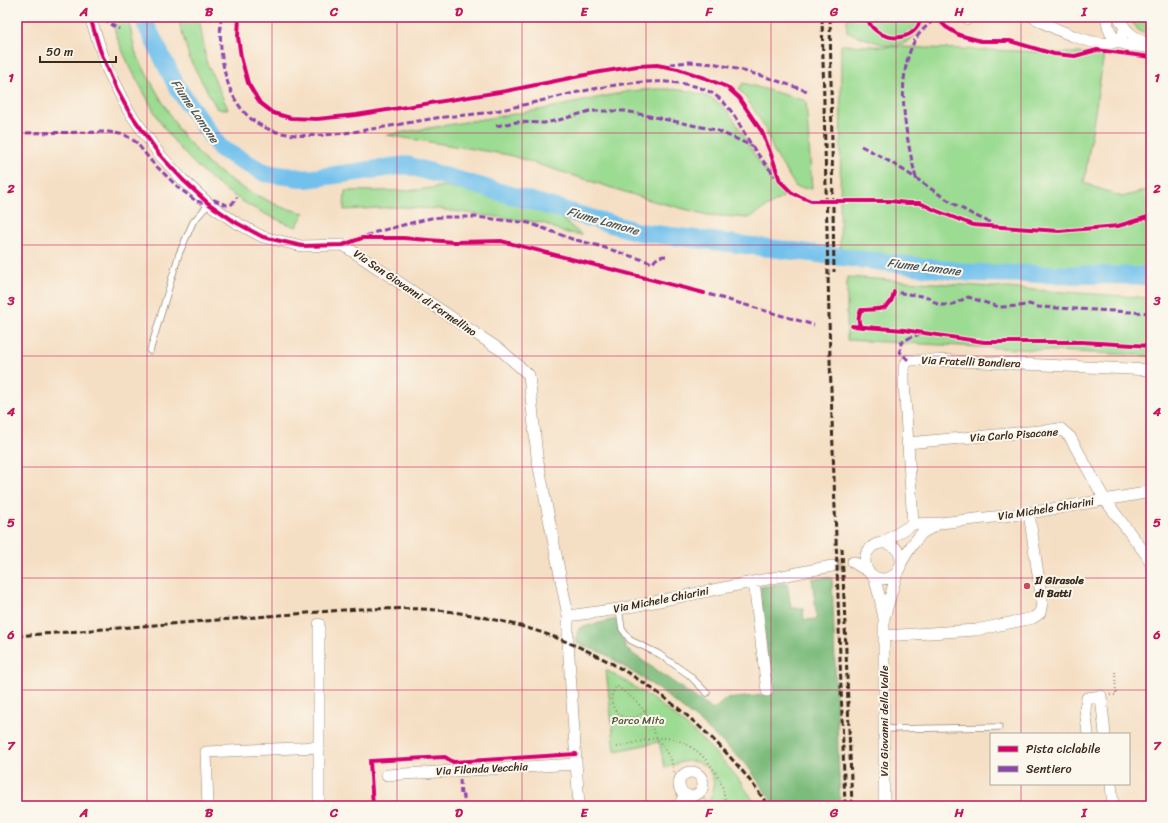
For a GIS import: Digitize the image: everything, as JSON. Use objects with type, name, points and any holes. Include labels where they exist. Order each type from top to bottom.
[{"type":"street","name":"Via San Giovanni di Formellino","points":[[90,17],[108,71],[128,110],[159,154],[183,180],[209,204],[235,222],[263,237],[302,246],[343,245],[502,351],[529,375],[537,457],[568,616]]},
{"type":"street","points":[[1033,17],[1051,27],[1092,42],[1104,44],[1117,41],[1122,36],[1122,22]]},
{"type":"street","points":[[1107,17],[1109,30],[1117,41],[1125,45],[1151,46]]},
{"type":"street","points":[[1092,42],[1122,22]]},
{"type":"street","points":[[1122,22],[1141,41],[1151,46]]},
{"type":"street","name":"Via Fratelli Bandiera","points":[[914,524],[904,382],[904,367],[908,360],[1151,370]]},
{"type":"street","name":"Via Carlo Pisacane","points":[[908,443],[1062,429],[1070,437],[1106,500]]},
{"type":"street","name":"Via Michele Chiarini","points":[[882,543],[914,524],[940,523],[1029,513],[1151,492]]},
{"type":"street","points":[[1106,500],[1148,557],[1151,565]]},
{"type":"street","points":[[884,636],[976,630],[1033,618],[1040,613],[1042,603],[1029,513]]},
{"type":"street","name":"Via Michele Chiarini","points":[[899,568],[912,545],[922,533],[940,523]]},
{"type":"street","points":[[866,556],[853,562],[871,574],[880,579],[892,577],[899,568],[901,557],[898,551],[888,544],[882,543],[872,547],[866,556],[865,561],[871,574]]},
{"type":"street","name":"Via Michele Chiarini","points":[[568,616],[619,609],[832,566]]},
{"type":"street","name":"Via Giovanni della Valle","points":[[884,619],[899,568]]},
{"type":"street","name":"Via Giovanni della Valle","points":[[871,574],[880,598],[884,619],[884,806]]},
{"type":"street","points":[[754,582],[767,691]]},
{"type":"street","points":[[568,616],[568,642],[579,806]]},
{"type":"street","points":[[319,624],[319,806]]},
{"type":"street","points":[[1088,733],[1085,709],[1087,698],[1101,696],[1105,733]]},
{"type":"street","points":[[208,806],[206,752],[319,747]]},
{"type":"street","name":"Via Filanda Vecchia","points":[[387,775],[576,764]]},
{"type":"street","points":[[695,772],[703,781],[703,787],[697,794],[691,796],[685,794],[680,789],[680,780],[686,773],[695,772]]},
{"type":"street","points":[[1110,785],[1113,806]]},
{"type":"street","points":[[679,806],[685,794]]},
{"type":"lane","points":[[150,351],[179,254],[193,222],[209,204]]},
{"type":"lane","points":[[619,609],[622,629],[630,640],[658,654],[689,675],[707,693]]},
{"type":"lane","points":[[884,729],[998,727]]},
{"type":"lane","points":[[884,806],[923,806]]},
{"type":"path","points":[[1101,696],[1116,695],[1114,672]]},
{"type":"path","points":[[644,711],[638,716],[631,718],[626,718],[620,715],[612,704],[611,697],[613,691],[617,686],[622,689],[637,702],[644,711],[657,738],[671,759],[674,772],[680,780]]},
{"type":"path","points":[[617,747],[657,738],[676,741],[695,750],[710,763],[722,786],[727,806]]},
{"type":"path","points":[[697,794],[713,806]]},
{"type":"green space","points":[[111,17],[128,17],[135,51],[147,75],[180,132],[208,164],[244,189],[281,207],[304,213],[296,227],[278,220],[243,202],[211,179],[183,152],[162,125],[133,72],[120,45]]},
{"type":"green space","points":[[179,17],[203,17],[200,23],[206,61],[228,109],[217,109],[190,60],[179,22]]},
{"type":"green space","points":[[847,17],[926,17],[914,37],[909,41],[892,46],[847,32]]},
{"type":"green space","points":[[1128,17],[1151,17],[1151,38],[1137,29]]},
{"type":"green space","points":[[841,45],[1104,54],[1084,183],[1122,197],[1151,189],[1151,275],[972,269],[840,253]]},
{"type":"green space","points":[[743,83],[806,101],[812,189],[796,187],[774,152],[765,128],[739,89]]},
{"type":"green space","points":[[674,89],[696,93],[710,98],[723,106],[738,126],[761,164],[786,195],[749,218],[708,215],[653,201],[509,155],[387,135],[550,108],[630,91]]},
{"type":"green space","points":[[443,186],[499,198],[557,215],[582,235],[563,232],[543,223],[437,209],[400,207],[344,210],[345,191],[419,190]]},
{"type":"green space","points":[[847,277],[1151,298],[1151,356],[847,340]]},
{"type":"green space","points":[[812,578],[832,578],[840,806],[775,806],[747,765],[699,721],[654,686],[605,654],[576,643],[579,628],[616,619],[626,649],[713,710],[726,699],[771,693],[760,587],[787,583],[791,608],[803,608],[804,620],[817,619]]},
{"type":"green space","name":"Parco Mita","points":[[606,670],[659,704],[692,731],[736,776],[757,806],[710,806],[708,802],[712,795],[714,782],[708,769],[697,762],[689,761],[665,768],[659,742],[615,751]]},
{"type":"waterway","name":"Fiume Lamone","points":[[145,17],[145,23],[178,89],[221,149],[265,173],[307,179],[406,165],[639,232],[972,273],[1151,276]]},
{"type":"tunnel","points":[[832,566],[853,562]]},
{"type":"railway","points":[[822,17],[830,359],[845,806]]},
{"type":"railway","points":[[830,17],[834,272]]},
{"type":"railway","points":[[842,548],[852,806]]},
{"type":"railway","points":[[17,636],[357,609],[429,609],[497,620],[525,627],[567,642],[596,655],[653,689],[680,709],[728,755],[750,780],[768,806]]},
{"type":"marked path","points":[[105,17],[108,23],[119,29]]},
{"type":"marked path","points":[[221,17],[220,32],[223,65],[233,95],[241,109],[252,120],[266,128],[278,132],[292,135],[336,134],[436,118],[484,113],[617,85],[644,82],[670,82],[694,86],[706,90],[723,102],[730,109],[752,146],[775,176]]},
{"type":"marked path","points":[[916,178],[909,145],[904,108],[903,90],[905,72],[909,55],[915,40],[936,18]]},
{"type":"marked path","points":[[670,64],[689,62],[717,64],[766,77],[807,91]]},
{"type":"marked path","points":[[496,126],[516,122],[544,123],[590,111],[625,111],[716,130],[752,146]]},
{"type":"marked path","points":[[17,133],[109,132],[125,135],[136,142],[152,162],[179,188],[196,201],[209,204],[214,200],[227,205],[232,204],[237,197]]},
{"type":"marked path","points":[[861,146],[897,166],[962,209],[992,223]]},
{"type":"marked path","points":[[366,236],[431,218],[475,217],[529,223],[572,239],[653,263],[658,258],[666,256]]},
{"type":"marked path","points":[[701,292],[814,325]]},
{"type":"marked path","points":[[893,296],[894,292],[928,297],[937,304],[942,305],[951,305],[968,297],[999,307],[1029,304],[1038,307],[1151,313]]},
{"type":"marked path","points":[[908,360],[900,352],[901,343],[920,334]]},
{"type":"marked path","points":[[460,779],[461,796],[464,796],[464,805],[462,806]]},
{"type":"cycle path","points":[[90,17],[100,50],[117,90],[128,110],[159,154],[183,180],[209,204],[235,222],[263,237],[302,246],[343,245],[362,238],[403,238],[454,242],[501,241],[704,293]]},
{"type":"cycle path","points":[[239,17],[238,37],[241,57],[248,83],[260,103],[273,113],[291,118],[317,119],[356,115],[506,91],[600,72],[638,66],[657,65],[678,69],[727,87],[739,98],[762,132],[780,181],[792,193],[811,201],[890,201],[920,203],[973,225],[1059,231],[1118,226],[1151,216]]},
{"type":"cycle path","points":[[867,17],[875,30],[890,37],[905,36],[912,32],[918,26],[921,17]]},
{"type":"cycle path","points":[[936,17],[946,27],[959,35],[981,41],[1010,41],[1054,54],[1075,56],[1097,50],[1151,57]]},
{"type":"cycle path","points":[[861,327],[858,318],[861,310],[878,309],[887,306],[890,303],[894,292]]},
{"type":"cycle path","points":[[852,326],[904,330],[984,342],[1082,342],[1151,346]]},
{"type":"cycle path","points":[[373,806],[370,761],[445,757],[453,762],[576,754]]},
{"type":"place","name":"Il Girasole di Batti","points":[[1027,586]]}]
